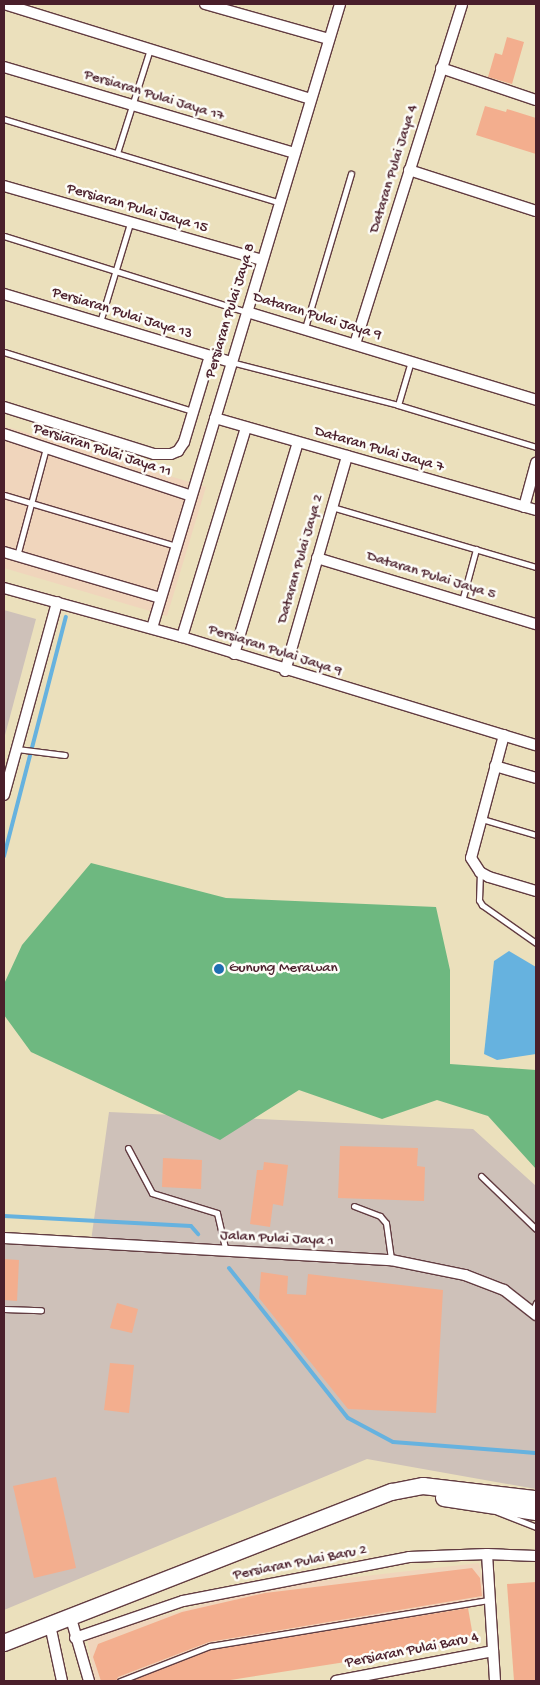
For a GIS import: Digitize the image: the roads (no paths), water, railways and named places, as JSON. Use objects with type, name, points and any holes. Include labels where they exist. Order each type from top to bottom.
[{"type":"main road","points":[[4,1643],[70,1615],[373,1502],[392,1492],[423,1486],[536,1499]]},
{"type":"main road","points":[[373,1502],[427,1496],[536,1512]]},
{"type":"street","points":[[4,4],[150,47],[311,98]]},
{"type":"street","points":[[206,4],[222,6],[329,39]]},
{"type":"street","name":"Persiaran Pulai Jaya 8","points":[[152,628],[340,4]]},
{"type":"street","name":"Dataran Pulai Jaya 4","points":[[355,344],[462,4]]},
{"type":"street","name":"Persiaran Pulai Jaya 17","points":[[4,67],[295,153]]},
{"type":"street","points":[[442,68],[536,100]]},
{"type":"street","points":[[409,170],[536,211]]},
{"type":"street","name":"Persiaran Pulai Jaya 15","points":[[4,186],[262,260]]},
{"type":"street","name":"Persiaran Pulai Jaya 13","points":[[4,294],[231,362]]},
{"type":"street","name":"Dataran Pulai Jaya 9","points":[[247,312],[305,328],[536,400]]},
{"type":"street","points":[[4,407],[162,455],[178,451],[210,356]]},
{"type":"street","name":"Dataran Pulai Jaya 7","points":[[215,418],[536,510]]},
{"type":"street","points":[[182,637],[246,428]]},
{"type":"street","name":"Persiaran Pulai Jaya 11","points":[[4,434],[191,496]]},
{"type":"street","points":[[234,654],[298,442]]},
{"type":"street","name":"Dataran Pulai Jaya 2","points":[[284,671],[347,456]]},
{"type":"street","points":[[524,507],[536,463]]},
{"type":"street","points":[[4,552],[160,598]]},
{"type":"street","name":"Dataran Pulai Jaya 5","points":[[317,558],[536,624]]},
{"type":"street","name":"Persiaran Pulai Jaya 9","points":[[4,588],[152,628],[284,671],[536,745]]},
{"type":"street","points":[[4,795],[57,602]]},
{"type":"street","points":[[504,736],[471,858],[480,872],[536,891]]},
{"type":"street","points":[[495,766],[536,778]]},
{"type":"street","name":"Jalan Pulai Jaya 1","points":[[4,1238],[391,1260],[465,1275],[504,1290],[535,1309]]},
{"type":"street","points":[[487,1554],[488,1600],[495,1681]]},
{"type":"street","name":"Persiaran Pulai Baru 2","points":[[75,1638],[183,1600],[408,1557],[487,1554],[536,1556]]},
{"type":"street","points":[[70,1615],[75,1638],[89,1681]]},
{"type":"street","points":[[50,1625],[62,1681]]},
{"type":"street","name":"Persiaran Pulai Baru 4","points":[[336,1681],[493,1651]]},
{"type":"lane","points":[[116,153],[150,47]]},
{"type":"lane","points":[[4,119],[280,203]]},
{"type":"lane","points":[[305,328],[351,174]]},
{"type":"lane","points":[[100,323],[130,223]]},
{"type":"lane","name":"Dataran Pulai Jaya 9","points":[[4,236],[247,312]]},
{"type":"lane","points":[[4,352],[192,412]]},
{"type":"lane","points":[[398,406],[411,361]]},
{"type":"lane","points":[[231,362],[398,406],[536,447]]},
{"type":"lane","points":[[17,556],[46,448]]},
{"type":"lane","points":[[4,495],[176,546]]},
{"type":"lane","points":[[332,507],[536,567]]},
{"type":"lane","points":[[462,601],[476,550]]},
{"type":"lane","points":[[17,749],[65,755]]},
{"type":"lane","points":[[481,818],[536,835]]},
{"type":"lane","points":[[480,872],[479,900],[482,905],[536,943]]},
{"type":"lane","points":[[128,1148],[152,1193],[218,1213],[226,1252]]},
{"type":"lane","points":[[481,1176],[536,1229]]},
{"type":"lane","points":[[354,1206],[380,1216],[386,1223],[391,1260]]},
{"type":"lane","points":[[4,1309],[41,1310]]},
{"type":"lane","points":[[485,1503],[504,1516],[536,1527]]},
{"type":"lane","points":[[120,1681],[210,1646],[488,1600]]},
{"type":"water","points":[[509,951],[536,967],[536,1054],[497,1060],[484,1054],[494,961]]},
{"type":"waterway","points":[[4,856],[66,617]]},
{"type":"waterway","points":[[4,1216],[191,1226],[198,1234]]},
{"type":"waterway","points":[[229,1268],[348,1418],[393,1442],[536,1453]]},
{"type":"place","name":"Gunung Merawan","points":[[219,969]]}]
